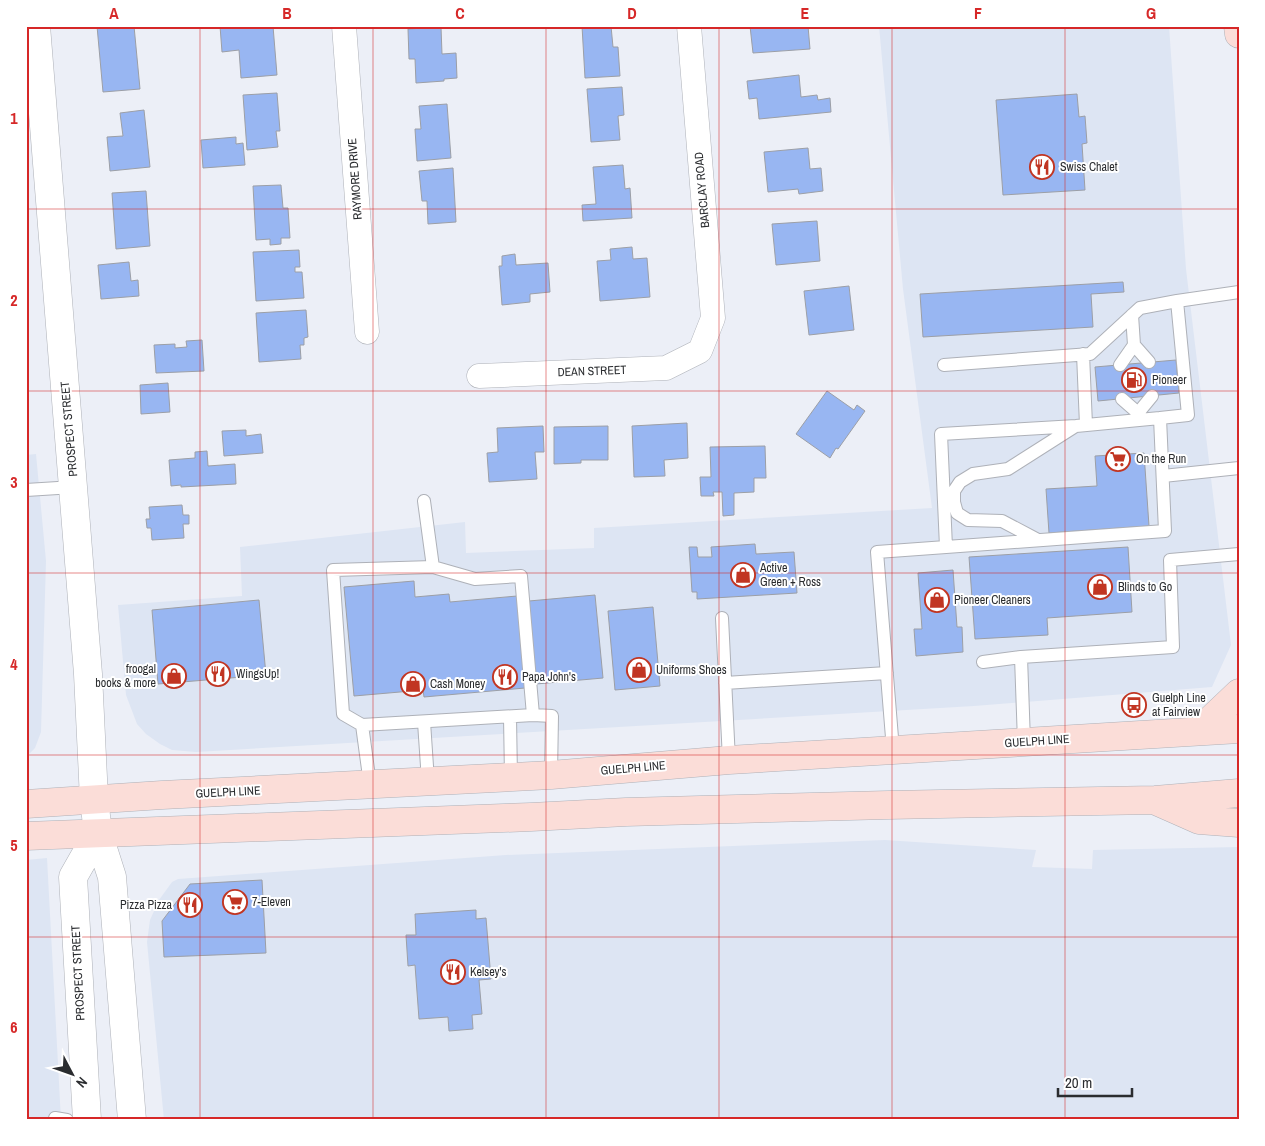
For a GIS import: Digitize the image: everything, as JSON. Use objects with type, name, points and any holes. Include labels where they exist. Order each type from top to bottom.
[{"type":"main road","points":[[1238,26],[1239,34]]},
{"type":"main road","points":[[1199,731],[1239,693]]},
{"type":"main road","name":"GUELPH LINE","points":[[26,804],[551,775],[729,760],[1239,729]]},
{"type":"main road","points":[[26,836],[521,818],[626,812],[1155,800],[1239,794]]},
{"type":"main road","points":[[1155,800],[1199,820],[1239,823]]},
{"type":"street","name":"PROSPECT STREET","points":[[36,26],[34,92],[74,487],[88,674],[94,799],[98,833],[112,877],[132,1120]]},
{"type":"street","name":"RAYMORE DRIVE","points":[[344,26],[367,332]]},
{"type":"street","name":"BARCLAY ROAD","points":[[689,26],[713,318],[700,351]]},
{"type":"street","name":"DEAN STREET","points":[[479,376],[666,368],[700,351]]},
{"type":"street","name":"PROSPECT STREET","points":[[87,1120],[73,877],[98,833]]},
{"type":"lane","points":[[944,365],[1090,354],[1140,308],[1239,292]]},
{"type":"lane","points":[[946,546],[941,434],[1081,425],[1138,417],[1160,418],[1188,415],[1177,301]]},
{"type":"lane","points":[[1132,315],[1134,345],[1149,362]]},
{"type":"lane","points":[[1120,365],[1134,345]]},
{"type":"lane","points":[[1081,425],[1083,354]]},
{"type":"lane","points":[[1138,417],[1152,396]]},
{"type":"lane","points":[[1122,398],[1138,417]]},
{"type":"lane","points":[[893,750],[877,552],[1165,531],[1160,418]]},
{"type":"lane","points":[[1039,540],[1002,521],[968,520],[957,513],[954,491],[960,482],[973,474],[1008,468],[1081,425]]},
{"type":"lane","points":[[1163,476],[1239,468]]},
{"type":"lane","points":[[26,490],[74,487]]},
{"type":"lane","points":[[424,501],[433,567]]},
{"type":"lane","points":[[983,662],[1021,657],[1173,647],[1170,560],[1239,554]]},
{"type":"lane","points":[[532,715],[521,576],[475,579],[433,567],[333,570],[343,714],[362,725],[532,715],[552,716],[551,775]]},
{"type":"lane","points":[[722,618],[729,760]]},
{"type":"lane","points":[[1021,657],[1024,742]]},
{"type":"lane","points":[[725,684],[887,674]]},
{"type":"lane","points":[[510,717],[511,777]]},
{"type":"lane","points":[[424,722],[428,781]]},
{"type":"lane","points":[[362,725],[370,784]]},
{"type":"shaded area","points":[[879,26],[1169,26],[1186,269],[1231,645],[1212,687],[974,706],[196,752],[172,750],[146,734],[137,724],[126,695],[118,605],[242,596],[240,547],[465,522],[466,553],[594,548],[594,528],[932,508],[903,289]]},
{"type":"shaded area","points":[[36,454],[46,561],[41,732],[35,748],[26,757],[26,455]]},
{"type":"shaded area","points":[[885,840],[1036,850],[1032,867],[1092,869],[1093,850],[1239,847],[1239,1120],[164,1120],[147,942],[150,920],[159,900],[172,882],[178,879],[506,855]]},
{"type":"shaded area","points":[[47,858],[61,1120],[26,1120],[26,860]]},
{"type":"building","points":[[97,26],[134,26],[140,89],[103,92]]},
{"type":"building","points":[[220,26],[273,26],[277,75],[241,78],[239,50],[222,52]]},
{"type":"building","points":[[582,26],[611,26],[613,47],[618,47],[620,76],[585,78]]},
{"type":"building","points":[[750,26],[808,26],[810,49],[753,53]]},
{"type":"building","points":[[441,27],[442,54],[456,53],[457,78],[416,83],[415,59],[409,59],[408,29]]},
{"type":"building","points":[[799,75],[801,97],[817,95],[818,100],[830,98],[831,112],[759,119],[757,98],[749,99],[747,81]]},
{"type":"building","points":[[622,87],[624,115],[618,116],[620,140],[591,142],[587,89]]},
{"type":"building","points":[[277,93],[280,131],[276,131],[278,147],[247,150],[243,95]]},
{"type":"building","name":"Swiss Chalet","points":[[1077,94],[1079,117],[1085,116],[1087,143],[1082,144],[1085,190],[1003,195],[996,100]]},
{"type":"building","points":[[447,104],[451,158],[417,161],[415,129],[421,129],[419,106]]},
{"type":"building","points":[[144,110],[150,167],[110,171],[107,137],[123,136],[120,113]]},
{"type":"building","points":[[236,137],[236,144],[243,143],[245,165],[203,168],[201,140]]},
{"type":"building","points":[[808,148],[810,169],[821,168],[823,191],[799,194],[798,189],[768,192],[764,152]]},
{"type":"building","points":[[623,165],[625,189],[630,188],[632,218],[583,221],[582,205],[596,204],[593,167]]},
{"type":"building","points":[[453,168],[456,222],[428,224],[427,201],[422,201],[419,171]]},
{"type":"building","points":[[281,185],[283,208],[288,208],[290,238],[281,238],[281,244],[270,245],[270,239],[256,240],[253,186]]},
{"type":"building","points":[[146,191],[150,246],[116,249],[112,193]]},
{"type":"building","points":[[817,221],[820,261],[776,265],[772,224]]},
{"type":"building","points":[[632,247],[633,259],[647,258],[650,297],[600,301],[597,261],[611,260],[610,249]]},
{"type":"building","points":[[299,250],[300,267],[295,267],[295,272],[302,272],[304,298],[256,301],[253,252]]},
{"type":"building","points":[[515,254],[516,265],[548,263],[550,292],[530,294],[530,302],[502,305],[499,266],[502,266],[502,256]]},
{"type":"building","points":[[129,262],[131,281],[138,280],[139,296],[101,299],[98,265]]},
{"type":"building","points":[[1123,282],[1124,292],[1091,294],[1093,327],[923,337],[920,294]]},
{"type":"building","points":[[849,286],[854,330],[809,335],[804,291]]},
{"type":"building","points":[[306,310],[308,337],[304,338],[304,345],[300,345],[301,359],[259,362],[256,313]]},
{"type":"building","points":[[202,340],[204,371],[156,373],[154,345],[175,344],[175,348],[187,347],[186,341]]},
{"type":"building","points":[[1176,360],[1179,393],[1098,401],[1095,367]]},
{"type":"building","points":[[168,383],[170,412],[141,414],[140,385]]},
{"type":"building","points":[[827,391],[854,410],[857,405],[865,411],[830,458],[796,434]]},
{"type":"building","points":[[687,423],[688,458],[664,460],[665,476],[634,477],[632,426]]},
{"type":"building","points":[[543,426],[544,452],[535,452],[537,479],[489,482],[487,453],[498,452],[497,428]]},
{"type":"building","points":[[608,426],[608,460],[581,460],[581,463],[554,464],[554,427]]},
{"type":"building","points":[[246,430],[246,436],[261,434],[263,453],[224,456],[222,431]]},
{"type":"building","points":[[765,446],[766,478],[754,478],[754,492],[734,493],[734,515],[723,516],[722,492],[713,492],[714,496],[701,496],[700,477],[711,477],[710,447]]},
{"type":"building","points":[[207,451],[208,466],[235,464],[236,484],[171,486],[169,460],[195,458],[195,452]]},
{"type":"building","points":[[1144,453],[1149,526],[1049,533],[1046,489],[1097,486],[1095,456]]},
{"type":"building","points":[[182,505],[183,515],[189,515],[189,524],[183,524],[184,538],[152,540],[151,528],[147,528],[146,519],[150,519],[149,507]]},
{"type":"building","name":"Active Green + Ross","points":[[755,544],[756,554],[794,552],[797,593],[697,599],[697,592],[692,592],[689,547],[697,547],[698,557],[712,557],[711,547]]},
{"type":"building","points":[[1128,547],[1132,612],[1047,618],[1048,635],[975,639],[969,557]]},
{"type":"building","name":"Pioneer Cleaners","points":[[953,570],[957,627],[962,627],[963,652],[916,656],[914,629],[922,629],[918,573]]},
{"type":"building","points":[[414,581],[415,597],[449,594],[450,602],[517,596],[525,688],[424,697],[423,690],[354,696],[344,587]]},
{"type":"building","points":[[595,595],[603,678],[536,684],[529,601]]},
{"type":"building","points":[[259,600],[266,675],[158,684],[152,610]]},
{"type":"building","points":[[653,607],[660,686],[615,690],[608,611]]},
{"type":"building","points":[[262,880],[266,953],[164,957],[162,921],[190,884]]},
{"type":"building","name":"Kelsey's","points":[[476,910],[476,919],[486,918],[491,979],[479,980],[482,1014],[472,1015],[473,1029],[449,1031],[448,1017],[419,1019],[415,965],[408,966],[406,935],[416,935],[415,914]]},
{"type":"place","name":"Swiss Chalet","points":[[1042,167]]},
{"type":"place","name":"Pioneer","points":[[1134,380]]},
{"type":"place","name":"On the Run","points":[[1118,459]]},
{"type":"place","name":"Active Green + Ross","points":[[743,575]]},
{"type":"place","name":"Blinds to Go","points":[[1100,587]]},
{"type":"place","name":"Pioneer Cleaners","points":[[937,600]]},
{"type":"place","name":"Uniforms Shoes","points":[[639,670]]},
{"type":"place","name":"WingsUp!","points":[[218,674]]},
{"type":"place","name":"froogal books & more","points":[[174,676]]},
{"type":"place","name":"Papa John's","points":[[505,677]]},
{"type":"place","name":"Cash Money","points":[[413,684]]},
{"type":"place","name":"Guelph Line at Fairview","points":[[1134,705]]},
{"type":"place","name":"7-Eleven","points":[[235,902]]},
{"type":"place","name":"Pizza Pizza","points":[[190,905]]},
{"type":"place","name":"Kelsey's","points":[[453,972]]}]
